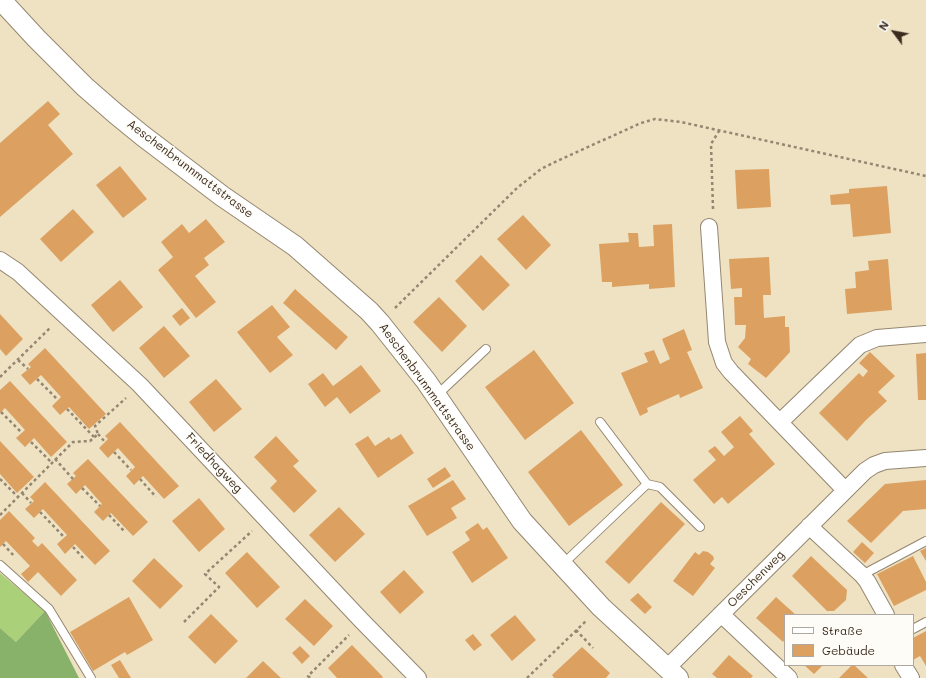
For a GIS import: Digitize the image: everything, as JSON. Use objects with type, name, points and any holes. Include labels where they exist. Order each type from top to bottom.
[{"type":"street","name":"Aeschenbrunnmattstrasse","points":[[1,0],[36,38],[116,114],[222,196],[295,246],[341,286],[380,323],[436,396],[522,520],[601,607],[672,673]]},
{"type":"street","points":[[709,227],[717,342],[724,363],[845,490]]},
{"type":"street","name":"Friedhagweg","points":[[0,260],[18,272],[140,385],[362,621],[418,678]]},
{"type":"street","points":[[780,422],[860,344],[877,338],[926,334]]},
{"type":"street","name":"Oeschenweg","points":[[672,673],[721,614],[864,471],[874,464],[885,461],[926,458]]},
{"type":"street","points":[[809,526],[862,575],[885,614]]},
{"type":"street","points":[[721,614],[790,678]]},
{"type":"street","points":[[904,666],[910,678]]},
{"type":"lane","points":[[436,396],[486,350]]},
{"type":"lane","points":[[600,422],[647,484],[660,487],[700,527]]},
{"type":"lane","points":[[562,565],[647,484]]},
{"type":"lane","points":[[862,575],[926,540]]},
{"type":"lane","points":[[0,565],[49,609],[90,678]]},
{"type":"lane","points":[[914,628],[926,622]]},
{"type":"path","points":[[380,323],[517,188],[541,169],[557,160],[641,123],[655,119],[680,122],[926,176]]},
{"type":"path","points":[[709,227],[714,213],[711,144],[719,131]]},
{"type":"path","points":[[0,377],[64,315]]},
{"type":"path","points":[[18,360],[28,369]]},
{"type":"path","points":[[37,379],[58,400]]},
{"type":"path","points":[[105,442],[98,434],[95,426],[140,385]]},
{"type":"path","points":[[67,409],[94,437]]},
{"type":"path","points":[[1,412],[22,433]]},
{"type":"path","points":[[0,515],[73,442],[90,441],[98,434]]},
{"type":"path","points":[[30,442],[52,463]]},
{"type":"path","points":[[114,452],[131,470]]},
{"type":"path","points":[[55,460],[74,479]]},
{"type":"path","points":[[0,479],[18,497]]},
{"type":"path","points":[[140,480],[156,497]]},
{"type":"path","points":[[82,488],[100,506]]},
{"type":"path","points":[[22,493],[31,503]]},
{"type":"path","points":[[40,512],[64,537]]},
{"type":"path","points":[[108,515],[125,532]]},
{"type":"path","points":[[184,622],[219,587],[205,574],[265,518]]},
{"type":"path","points":[[73,547],[85,560]]},
{"type":"path","points":[[310,678],[308,676],[362,621]]},
{"type":"path","points":[[527,678],[585,622]]},
{"type":"path","points":[[576,630],[593,648]]},
{"type":"green space","points":[[0,573],[45,611],[16,642],[0,628]]},
{"type":"green space","points":[[45,611],[79,678],[0,678],[0,628],[16,642]]},
{"type":"building","points":[[48,101],[60,114],[48,125],[73,154],[0,217],[0,143]]},
{"type":"building","points":[[120,166],[147,199],[123,218],[96,185]]},
{"type":"building","points":[[769,169],[771,207],[737,209],[735,170]]},
{"type":"building","points":[[887,186],[891,233],[853,237],[850,204],[831,205],[830,195],[849,193],[849,189]]},
{"type":"building","points":[[73,209],[94,232],[61,262],[40,239]]},
{"type":"building","points":[[523,215],[551,245],[526,270],[497,239]]},
{"type":"building","points":[[206,219],[225,242],[204,258],[209,265],[195,276],[216,302],[196,318],[158,270],[173,257],[161,242],[182,224],[189,233]]},
{"type":"building","points":[[672,224],[675,287],[649,289],[649,284],[612,287],[612,282],[602,282],[599,244],[629,242],[628,233],[638,233],[639,247],[654,246],[653,225]]},
{"type":"building","points":[[481,255],[510,285],[483,311],[455,281]]},
{"type":"building","points":[[769,257],[771,295],[763,295],[764,318],[785,316],[785,327],[789,327],[790,352],[766,378],[748,364],[751,359],[738,347],[745,338],[746,325],[735,325],[734,297],[742,297],[742,288],[731,289],[729,259]]},
{"type":"building","points":[[888,259],[892,310],[847,314],[845,289],[856,288],[855,272],[869,270],[868,261]]},
{"type":"building","points":[[120,280],[143,307],[113,332],[91,305]]},
{"type":"building","points":[[295,289],[348,337],[336,350],[283,303]]},
{"type":"building","points":[[439,297],[467,326],[442,352],[413,322]]},
{"type":"building","points":[[272,305],[290,327],[277,337],[293,355],[270,373],[237,332]]},
{"type":"building","points":[[182,308],[190,318],[180,326],[172,316]]},
{"type":"building","points":[[0,314],[23,339],[6,356],[0,349]]},
{"type":"building","points":[[164,326],[190,356],[164,378],[139,348]]},
{"type":"building","points":[[684,329],[692,350],[687,352],[703,388],[680,398],[679,394],[647,408],[648,412],[640,416],[621,373],[648,362],[644,353],[654,350],[660,364],[670,359],[662,339]]},
{"type":"building","points":[[45,348],[106,414],[89,429],[69,407],[60,415],[52,406],[61,397],[41,375],[30,385],[21,375],[31,367],[28,364]]},
{"type":"building","points":[[534,350],[574,403],[525,440],[485,387]]},
{"type":"building","points":[[870,352],[895,376],[878,392],[887,401],[866,420],[847,441],[819,413],[859,373],[863,377],[868,371],[859,363]]},
{"type":"building","points":[[926,353],[926,400],[918,400],[916,354]]},
{"type":"building","points":[[361,365],[381,391],[350,414],[337,397],[325,407],[308,384],[323,373],[333,386]]},
{"type":"building","points":[[216,379],[242,409],[214,432],[189,402]]},
{"type":"building","points":[[10,381],[67,442],[51,457],[34,438],[25,447],[16,438],[25,430],[5,408],[0,413],[0,390]]},
{"type":"building","points":[[740,416],[753,431],[749,434],[775,464],[728,504],[722,497],[714,504],[693,480],[716,460],[708,451],[715,446],[724,456],[734,447],[721,432]]},
{"type":"building","points":[[120,422],[179,486],[164,499],[143,476],[134,485],[126,476],[135,467],[118,448],[108,458],[99,448],[108,439],[105,436]]},
{"type":"building","points":[[581,430],[623,485],[569,526],[528,472]]},
{"type":"building","points":[[401,434],[414,453],[378,478],[355,444],[368,436],[375,446],[389,437],[391,440]]},
{"type":"building","points":[[276,436],[299,461],[293,466],[317,491],[294,513],[270,488],[277,481],[254,457]]},
{"type":"building","points":[[0,441],[34,477],[17,493],[0,474]]},
{"type":"building","points":[[88,459],[148,522],[133,536],[111,513],[103,521],[94,512],[102,504],[85,485],[76,494],[67,484],[76,476],[73,473]]},
{"type":"building","points":[[445,467],[451,476],[433,488],[427,479]]},
{"type":"building","points":[[453,480],[466,499],[451,508],[457,518],[427,536],[408,506]]},
{"type":"building","points":[[926,480],[926,509],[903,511],[871,543],[847,521],[885,484]]},
{"type":"building","points":[[45,482],[110,551],[95,565],[75,544],[65,554],[57,544],[67,535],[43,509],[34,518],[25,509],[34,501],[30,497]]},
{"type":"building","points":[[199,498],[225,529],[199,552],[172,521]]},
{"type":"building","points":[[661,502],[685,524],[629,584],[605,562]]},
{"type":"building","points":[[339,507],[365,534],[335,562],[309,535]]},
{"type":"building","points":[[9,511],[35,538],[32,541],[38,547],[42,543],[77,580],[61,596],[38,572],[28,582],[21,574],[30,566],[6,541],[0,547],[0,520]]},
{"type":"building","points":[[478,523],[483,530],[487,527],[508,558],[472,583],[452,552],[470,540],[465,532]]},
{"type":"building","points":[[862,542],[874,553],[865,563],[853,552]]},
{"type":"building","points":[[926,548],[926,561],[920,551]]},
{"type":"building","points":[[703,551],[708,552],[713,556],[714,559],[710,564],[715,568],[693,596],[673,581],[695,552],[699,555]]},
{"type":"building","points":[[247,552],[280,587],[257,608],[225,573]]},
{"type":"building","points":[[811,556],[847,590],[846,600],[834,611],[827,611],[792,576]]},
{"type":"building","points":[[913,556],[926,582],[926,590],[894,606],[877,574]]},
{"type":"building","points":[[154,558],[183,586],[160,609],[132,581]]},
{"type":"building","points":[[404,570],[424,592],[400,614],[380,592]]},
{"type":"building","points":[[638,593],[652,607],[645,614],[630,600]]},
{"type":"building","points":[[129,597],[153,640],[127,655],[125,652],[93,671],[70,632]]},
{"type":"building","points":[[776,597],[795,614],[784,614],[783,642],[756,618]]},
{"type":"building","points":[[305,599],[333,626],[314,646],[285,619]]},
{"type":"building","points":[[211,614],[238,641],[215,664],[188,637]]},
{"type":"building","points":[[515,615],[536,640],[512,661],[490,635]]},
{"type":"building","points":[[926,631],[926,666],[920,656],[914,659],[914,637]]},
{"type":"building","points":[[473,634],[482,645],[474,651],[465,640]]},
{"type":"building","points":[[352,645],[383,677],[382,678],[337,678],[328,668]]},
{"type":"building","points":[[300,646],[310,656],[302,664],[292,653]]},
{"type":"building","points":[[582,647],[610,673],[606,678],[554,678],[552,675]]},
{"type":"building","points":[[729,655],[753,676],[751,678],[717,678],[712,674]]},
{"type":"building","points":[[120,660],[131,678],[119,678],[111,665]]},
{"type":"building","points":[[263,661],[281,678],[246,678]]},
{"type":"building","points":[[805,666],[822,666],[814,674]]},
{"type":"building","points":[[851,666],[855,666],[868,678],[839,678]]}]
